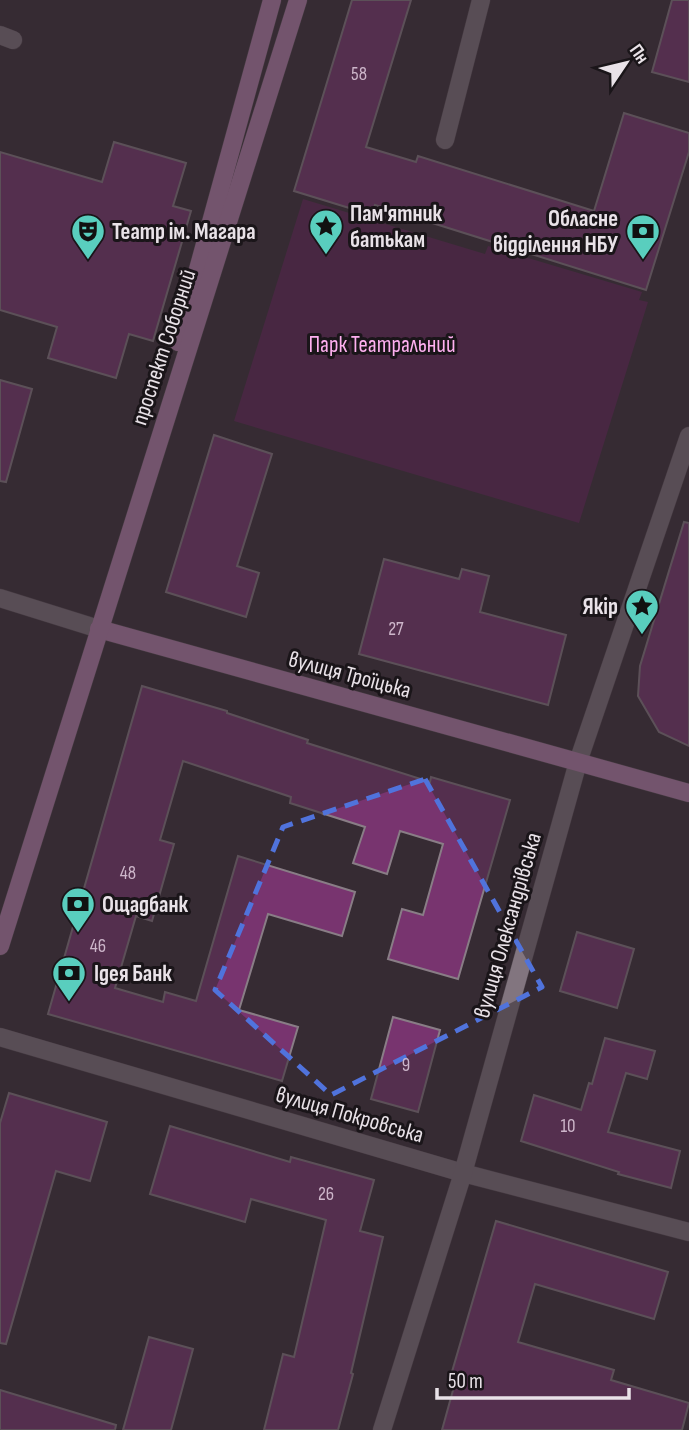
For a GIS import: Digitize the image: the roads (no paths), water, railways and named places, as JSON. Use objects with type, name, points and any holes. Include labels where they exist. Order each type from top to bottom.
[{"type":"main road","name":"проспект Соборний","points":[[99,629],[272,0]]},
{"type":"main road","name":"проспект Соборний","points":[[0,946],[298,0]]},
{"type":"main road","name":"вулиця Троїцька","points":[[99,629],[689,793]]},
{"type":"street","points":[[445,140],[481,0]]},
{"type":"street","name":"вулиця Олександрівська","points":[[382,1430],[463,1173],[578,762],[689,436]]},
{"type":"street","name":"вулиця Троїцька","points":[[0,598],[99,629]]},
{"type":"street","name":"вулиця Покровська","points":[[0,1037],[463,1173],[689,1232]]},
{"type":"place","name":"Пам'ятник батькам","points":[[326,256]]},
{"type":"place","name":"Театр ім. Магара","points":[[88,261]]},
{"type":"place","name":"Обласне відділення НБУ","points":[[643,261]]},
{"type":"place","name":"Якір","points":[[642,636]]},
{"type":"place","name":"Ощадбанк","points":[[78,934]]},
{"type":"place","name":"Ідея Банк","points":[[69,1003]]},
{"type":"park label","name":"Парк Театральний","points":[[382,344]]}]
